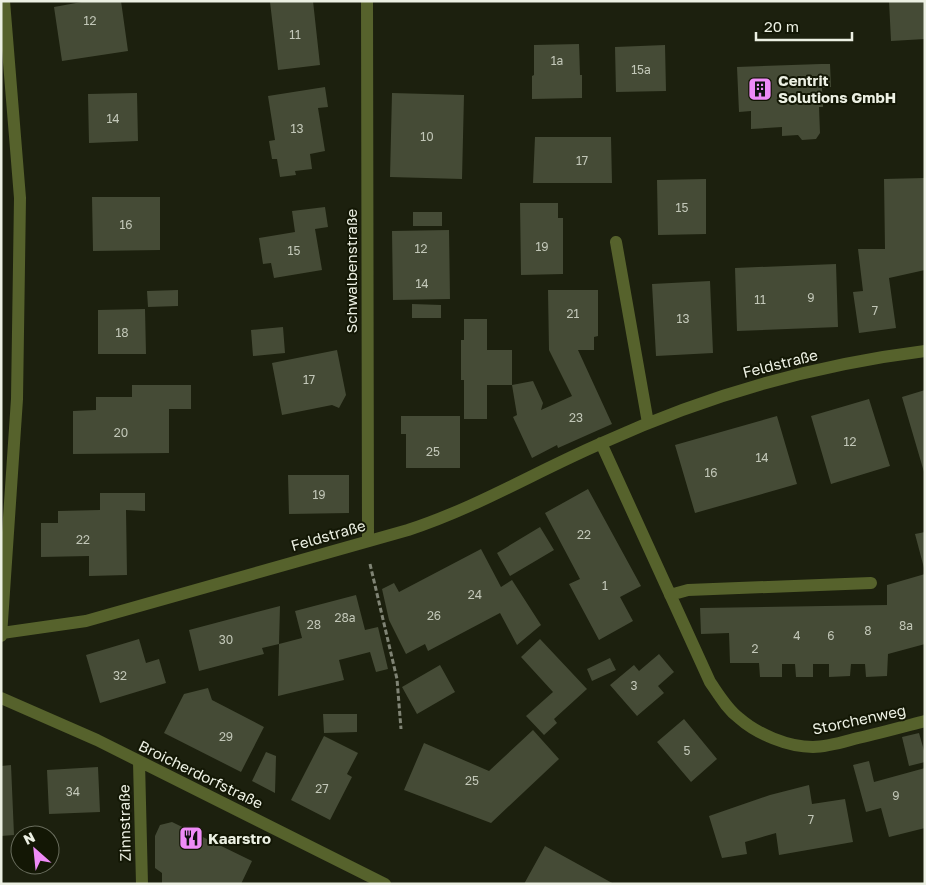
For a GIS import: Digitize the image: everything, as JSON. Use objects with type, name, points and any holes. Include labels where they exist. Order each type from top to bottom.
[{"type":"street","points":[[2,635],[16,399],[20,198],[4,1]]},
{"type":"street","name":"Schwalbenstraße","points":[[367,1],[368,541]]},
{"type":"street","points":[[616,242],[648,423]]},
{"type":"street","name":"Feldstraße","points":[[2,635],[86,621],[434,522],[601,443],[648,423],[742,389],[815,370],[925,351]]},
{"type":"street","name":"Storchenweg","points":[[601,443],[702,665],[720,698],[738,718],[762,733],[795,746],[814,747],[925,721]]},
{"type":"street","points":[[670,595],[688,590],[871,583]]},
{"type":"street","name":"Broicherdorfstraße","points":[[1,698],[97,740],[385,884]]},
{"type":"street","name":"Zinnstraße","points":[[139,762],[142,884]]},
{"type":"path","points":[[368,541],[370,569],[397,679],[402,729]]},
{"type":"building","points":[[87,1],[121,1],[128,51],[62,61],[54,7]]},
{"type":"building","points":[[313,1],[320,65],[278,70],[270,2]]},
{"type":"building","points":[[889,1],[925,1],[925,39],[891,41]]},
{"type":"building","points":[[579,44],[582,98],[532,99],[534,45]]},
{"type":"building","points":[[665,45],[666,91],[616,92],[615,47]]},
{"type":"building","points":[[830,64],[831,87],[822,88],[823,107],[819,107],[820,133],[816,139],[802,140],[798,135],[782,136],[782,127],[751,129],[751,111],[739,112],[737,67]]},
{"type":"building","points":[[325,87],[328,107],[318,108],[325,151],[310,154],[312,169],[295,171],[296,175],[280,177],[277,159],[272,159],[269,141],[275,140],[268,96]]},
{"type":"building","points":[[137,93],[138,141],[89,143],[88,94]]},
{"type":"building","points":[[392,93],[464,95],[462,179],[390,177]]},
{"type":"building","points":[[535,137],[611,137],[612,183],[533,183]]},
{"type":"building","points":[[925,178],[925,270],[889,278],[896,328],[859,333],[853,292],[863,291],[858,249],[885,249],[884,179]]},
{"type":"building","points":[[706,179],[706,234],[658,235],[657,180]]},
{"type":"building","points":[[92,197],[160,197],[160,250],[93,251]]},
{"type":"building","points":[[520,203],[558,203],[558,218],[563,218],[563,274],[521,275]]},
{"type":"building","points":[[325,207],[328,227],[315,229],[322,270],[274,278],[271,263],[263,264],[259,238],[295,232],[292,211]]},
{"type":"building","points":[[413,212],[442,212],[442,226],[413,226]]},
{"type":"building","points":[[449,230],[450,299],[393,300],[392,231]]},
{"type":"building","points":[[836,264],[838,327],[737,331],[735,268]]},
{"type":"building","points":[[710,281],[713,353],[656,356],[652,284]]},
{"type":"building","points":[[178,290],[178,306],[148,307],[147,291]]},
{"type":"building","points":[[548,290],[598,290],[598,336],[594,337],[594,350],[578,350],[612,424],[558,448],[557,445],[532,458],[513,417],[517,415],[512,385],[533,381],[543,403],[541,410],[572,396],[549,350]]},
{"type":"building","points":[[412,304],[441,305],[441,318],[412,318]]},
{"type":"building","points":[[145,309],[146,354],[98,354],[98,310]]},
{"type":"building","points":[[464,319],[487,319],[487,350],[512,350],[512,385],[487,385],[487,419],[464,419],[464,380],[461,380],[461,340],[464,340]]},
{"type":"building","points":[[283,327],[285,353],[253,356],[251,330]]},
{"type":"building","points":[[337,350],[346,395],[339,408],[332,405],[282,415],[272,363]]},
{"type":"building","points":[[132,385],[191,385],[191,409],[169,409],[169,453],[73,454],[73,411],[96,410],[96,397],[132,397]]},
{"type":"building","points":[[925,390],[925,472],[924,472],[902,397]]},
{"type":"building","points":[[869,399],[890,466],[831,484],[811,416]]},
{"type":"building","points":[[401,416],[460,416],[460,468],[406,468],[406,434],[401,434]]},
{"type":"building","points":[[777,416],[797,484],[695,513],[675,445]]},
{"type":"building","points":[[288,475],[349,475],[349,513],[289,514]]},
{"type":"building","points":[[588,489],[641,586],[620,597],[633,621],[599,640],[569,584],[580,579],[545,513]]},
{"type":"building","points":[[100,493],[145,493],[145,511],[126,510],[127,575],[89,576],[89,556],[41,557],[41,523],[58,523],[58,511],[100,510]]},
{"type":"building","points":[[540,527],[554,550],[510,576],[497,553]]},
{"type":"building","points":[[925,532],[925,568],[924,568],[915,534]]},
{"type":"building","points":[[481,549],[501,587],[512,580],[541,625],[517,645],[500,613],[428,651],[425,644],[406,654],[389,620],[382,589],[394,583],[399,592]]},
{"type":"building","points":[[925,574],[925,644],[888,654],[887,676],[866,677],[865,664],[851,664],[850,676],[829,677],[829,664],[813,664],[813,677],[796,677],[795,664],[782,664],[782,677],[760,677],[759,663],[730,663],[729,633],[701,634],[700,608],[887,605],[887,585]]},
{"type":"building","points":[[356,595],[365,630],[378,627],[388,669],[376,672],[370,652],[339,660],[344,680],[278,696],[279,644],[302,638],[295,611]]},
{"type":"building","points":[[280,606],[279,644],[262,648],[264,654],[199,671],[189,630]]},
{"type":"building","points":[[139,639],[146,663],[159,659],[166,683],[100,703],[86,655]]},
{"type":"building","points":[[540,639],[587,689],[554,719],[557,723],[544,735],[526,716],[553,692],[521,657]]},
{"type":"building","points":[[659,654],[674,672],[658,686],[664,693],[637,716],[610,685],[634,665],[639,671]]},
{"type":"building","points":[[610,658],[616,670],[592,681],[587,669]]},
{"type":"building","points":[[440,665],[455,692],[417,714],[402,687]]},
{"type":"building","points":[[208,688],[212,700],[264,727],[241,772],[164,733],[184,694]]},
{"type":"building","points":[[323,714],[357,714],[357,732],[324,733]]},
{"type":"building","points":[[684,719],[717,759],[691,782],[657,742]]},
{"type":"building","points":[[533,730],[559,759],[491,823],[404,790],[424,743],[489,771]]},
{"type":"building","points":[[919,733],[925,754],[925,762],[909,766],[902,737]]},
{"type":"building","points":[[324,736],[358,753],[347,774],[352,777],[330,820],[291,800]]},
{"type":"building","points":[[266,752],[276,756],[275,793],[252,781]]},
{"type":"building","points":[[869,761],[874,782],[925,768],[925,828],[889,837],[881,808],[866,812],[853,765]]},
{"type":"building","points":[[11,765],[14,825],[10,825],[10,835],[1,836],[1,766]]},
{"type":"building","points":[[98,767],[100,812],[49,814],[47,770]]},
{"type":"building","points":[[809,785],[812,804],[845,799],[853,842],[779,855],[776,833],[745,842],[747,854],[722,858],[709,816],[770,795]]},
{"type":"building","points":[[172,822],[252,861],[241,884],[162,884],[162,873],[155,868],[155,836],[160,825]]},
{"type":"building","points":[[545,846],[614,884],[524,884]]},
{"type":"place","name":"Centrit Solutions GmbH","points":[[760,89]]},
{"type":"place","name":"Kaarstro","points":[[191,838]]}]
